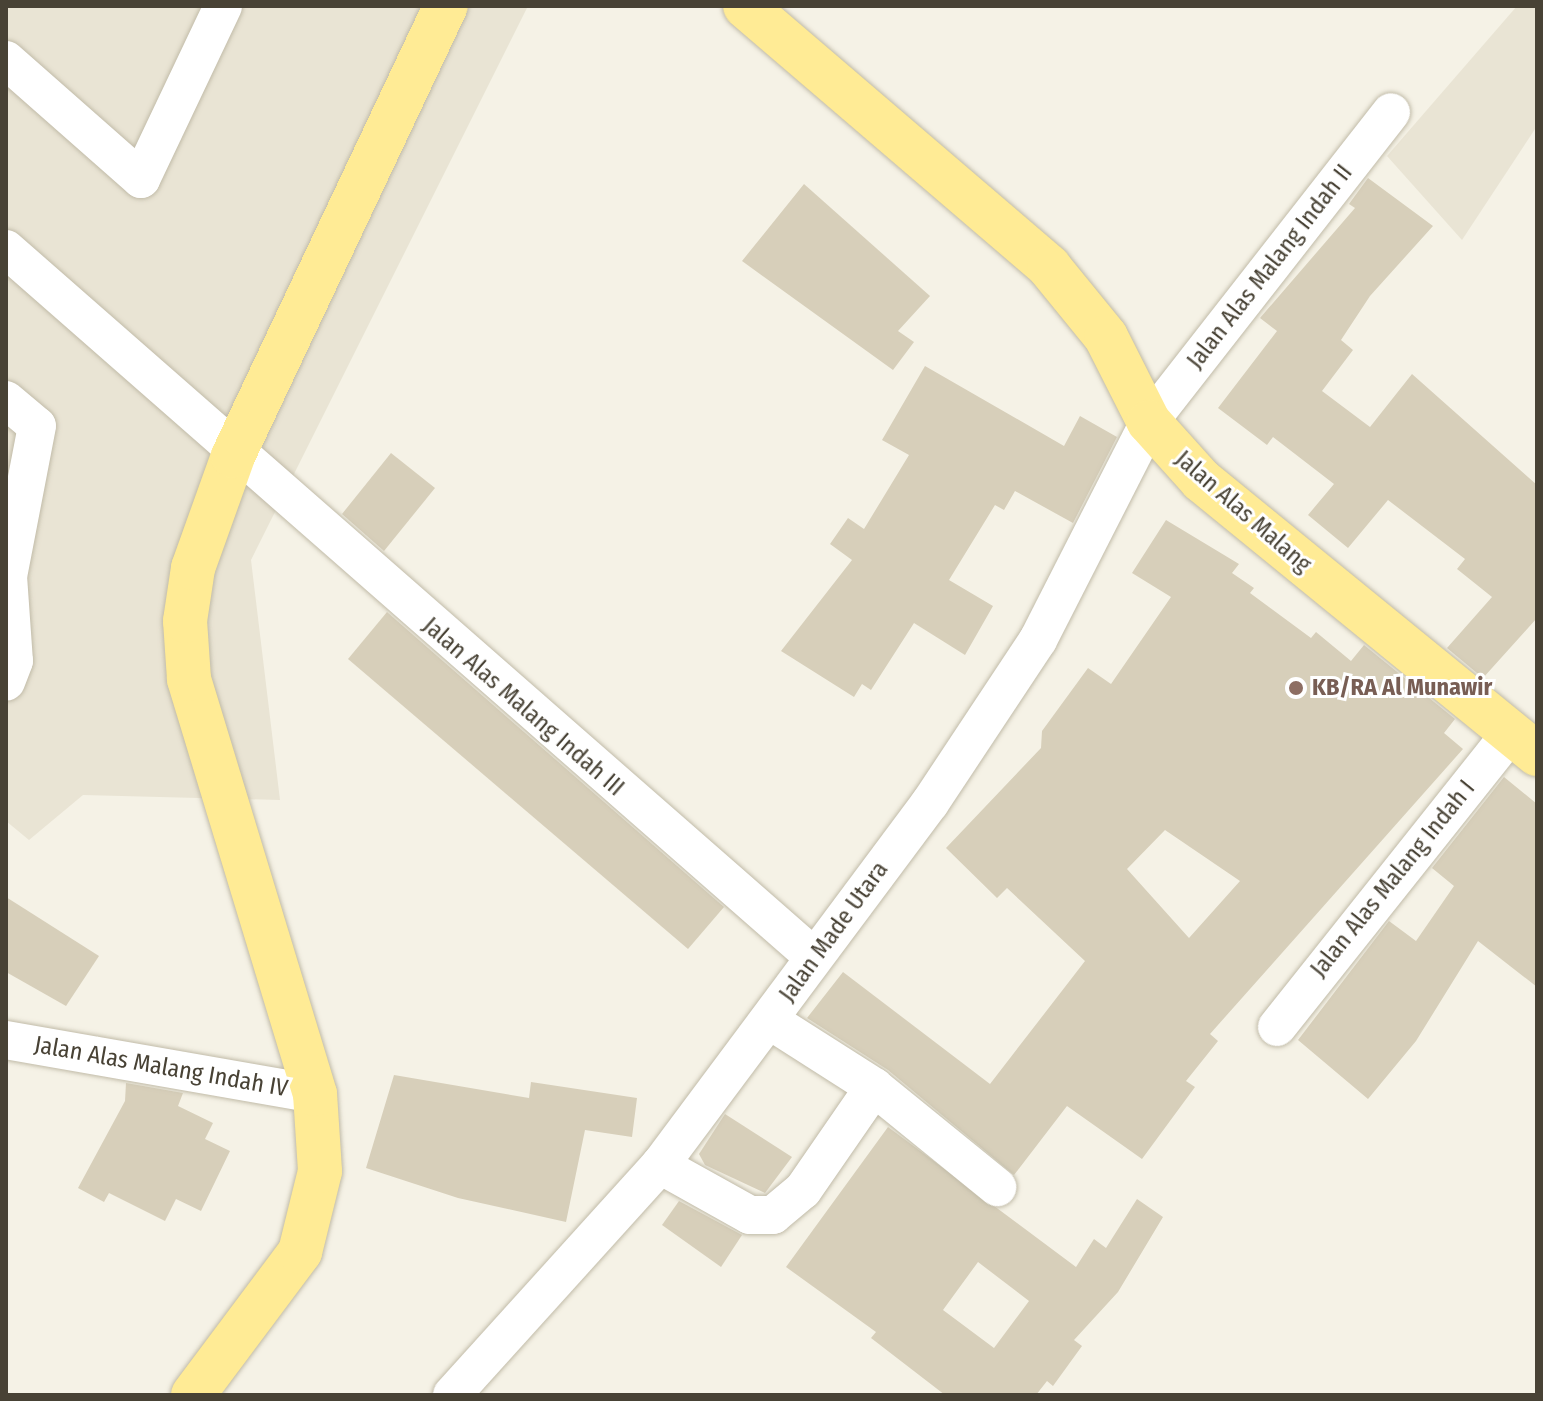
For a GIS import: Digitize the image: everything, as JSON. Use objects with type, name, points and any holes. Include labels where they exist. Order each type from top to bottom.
[{"type":"main road","points":[[193,1395],[284,1277],[309,1230],[320,1171],[315,1094],[189,679],[185,621],[193,568],[233,456],[446,6]]},
{"type":"main road","name":"Jalan Alas Malang","points":[[745,6],[1049,267],[1106,337],[1149,422],[1201,480],[1524,744]]},
{"type":"street","points":[[6,60],[141,179],[223,6]]},
{"type":"street","name":"Jalan Alas Malang Indah II","points":[[1149,422],[1391,112]]},
{"type":"street","name":"Jalan Alas Malang Indah III","points":[[6,249],[233,456],[814,957]]},
{"type":"street","points":[[6,400],[37,426],[18,461],[8,576],[14,661],[6,682]]},
{"type":"street","name":"Jalan Made Utara","points":[[452,1395],[660,1165],[1007,692],[1149,422]]},
{"type":"street","name":"Jalan Alas Malang Indah I","points":[[1277,1027],[1524,744]]},
{"type":"street","points":[[769,1020],[874,1087],[997,1187]]},
{"type":"street","name":"Jalan Alas Malang Indah IV","points":[[6,1040],[315,1094]]},
{"type":"street","points":[[660,1165],[750,1215],[773,1215],[803,1190],[874,1087]]},
{"type":"shaded area","points":[[6,6],[528,6],[251,560],[280,800],[83,795],[29,840],[6,821]]},
{"type":"shaded area","points":[[1517,6],[1537,6],[1537,126],[1462,240],[1387,156]]},
{"type":"building","points":[[1368,178],[1433,226],[1370,296],[1341,340],[1353,350],[1322,391],[1370,427],[1412,374],[1537,485],[1537,618],[1483,678],[1447,648],[1492,597],[1457,569],[1465,559],[1388,500],[1348,548],[1308,515],[1334,484],[1273,437],[1267,445],[1218,408],[1277,331],[1260,318],[1355,208],[1349,204]]},
{"type":"building","points":[[804,184],[930,296],[898,331],[914,342],[893,370],[742,261]]},
{"type":"building","points":[[925,366],[1064,446],[1080,416],[1117,437],[1073,523],[1015,491],[1004,510],[995,505],[949,580],[993,606],[965,655],[914,623],[871,690],[862,684],[854,697],[781,651],[852,560],[830,544],[848,518],[864,529],[909,455],[882,440]]},
{"type":"building","points":[[391,453],[435,488],[384,551],[342,514]]},
{"type":"building","points":[[1166,520],[1239,564],[1232,573],[1254,588],[1250,593],[1311,638],[1316,632],[1351,661],[1364,645],[1455,719],[1444,733],[1463,749],[1210,1034],[1218,1041],[1186,1081],[1195,1087],[1142,1159],[1067,1106],[1014,1175],[888,1070],[807,1018],[843,972],[990,1084],[1085,961],[1007,888],[997,898],[946,848],[1041,748],[1042,731],[1088,668],[1111,684],[1171,597],[1132,573]],"holes":[[[1165,830],[1240,881],[1189,938],[1127,869]]]},
{"type":"building","points":[[387,612],[724,907],[688,949],[348,659]]},
{"type":"building","points":[[1504,777],[1537,804],[1537,987],[1478,941],[1416,1041],[1368,1099],[1298,1040],[1389,921],[1416,941],[1454,886],[1432,868]]},
{"type":"building","points":[[6,897],[99,956],[66,1006],[6,972]]},
{"type":"building","points":[[394,1075],[529,1098],[531,1082],[637,1098],[632,1137],[585,1130],[566,1222],[458,1198],[366,1168]]},
{"type":"building","points":[[126,1083],[183,1093],[178,1106],[213,1123],[205,1139],[230,1151],[201,1211],[176,1199],[165,1221],[109,1193],[104,1202],[78,1188],[125,1101]]},
{"type":"building","points":[[725,1114],[792,1157],[765,1193],[705,1165],[699,1154]]},
{"type":"building","points":[[888,1127],[1076,1267],[1094,1239],[1106,1248],[1137,1199],[1163,1217],[1118,1292],[1074,1340],[1082,1346],[1053,1386],[1047,1381],[1036,1395],[945,1395],[871,1338],[876,1332],[786,1267]],"holes":[[[978,1262],[1029,1301],[994,1348],[943,1310]]]},
{"type":"building","points":[[679,1201],[742,1235],[721,1267],[662,1225]]},
{"type":"place","name":"KB/RA Al Munawir","points":[[1296,688]]}]
